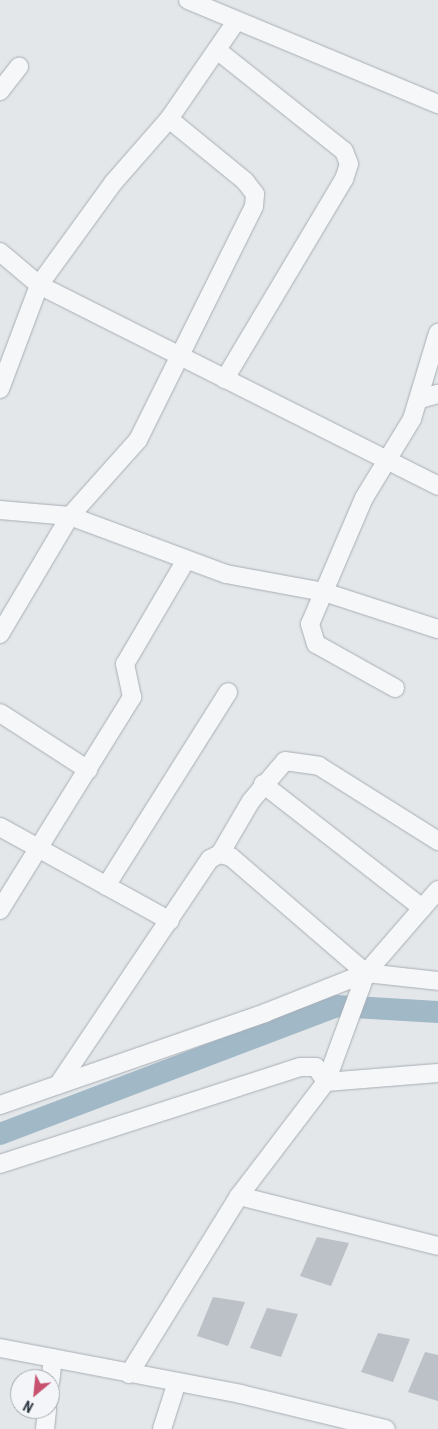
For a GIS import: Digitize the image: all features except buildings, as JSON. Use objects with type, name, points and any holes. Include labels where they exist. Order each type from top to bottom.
[{"type":"street","points":[[188,0],[235,23],[438,104]]},
{"type":"street","points":[[0,389],[39,286],[113,183],[169,119],[235,23]]},
{"type":"street","points":[[217,50],[344,152],[349,164],[344,179],[225,379]]},
{"type":"street","points":[[0,91],[19,67]]},
{"type":"street","points":[[0,634],[5,614],[70,516],[138,440],[162,397],[177,355],[254,206],[255,194],[169,119]]},
{"type":"street","points":[[0,252],[39,286],[438,486]]},
{"type":"street","points":[[395,688],[316,644],[310,624],[364,498],[388,461],[420,399],[438,333]]},
{"type":"street","points":[[420,399],[438,394]]},
{"type":"street","points":[[0,510],[70,516],[226,574],[324,592],[438,630]]},
{"type":"street","points":[[0,910],[132,696],[125,664],[131,650],[186,560]]},
{"type":"street","points":[[106,886],[228,692]]},
{"type":"street","points":[[0,714],[88,770]]},
{"type":"street","points":[[58,1085],[210,859],[220,854],[263,784],[285,761],[303,760],[361,789],[438,840]]},
{"type":"street","points":[[263,784],[422,908]]},
{"type":"street","points":[[0,827],[170,921]]},
{"type":"street","points":[[220,854],[231,857],[366,973]]},
{"type":"street","points":[[129,1374],[239,1196],[326,1082],[346,1036],[353,1001],[366,973],[438,890]]},
{"type":"street","points":[[0,1105],[366,973],[438,981]]},
{"type":"street","points":[[0,1164],[300,1067],[316,1067],[326,1082]]},
{"type":"street","points":[[326,1082],[438,1073]]},
{"type":"street","points":[[239,1196],[438,1246]]},
{"type":"street","points":[[0,1348],[177,1382],[386,1429]]},
{"type":"street","points":[[52,1369],[53,1358]]},
{"type":"street","points":[[162,1429],[177,1382]]},
{"type":"waterway","points":[[0,1134],[337,1006],[438,1012]]}]
